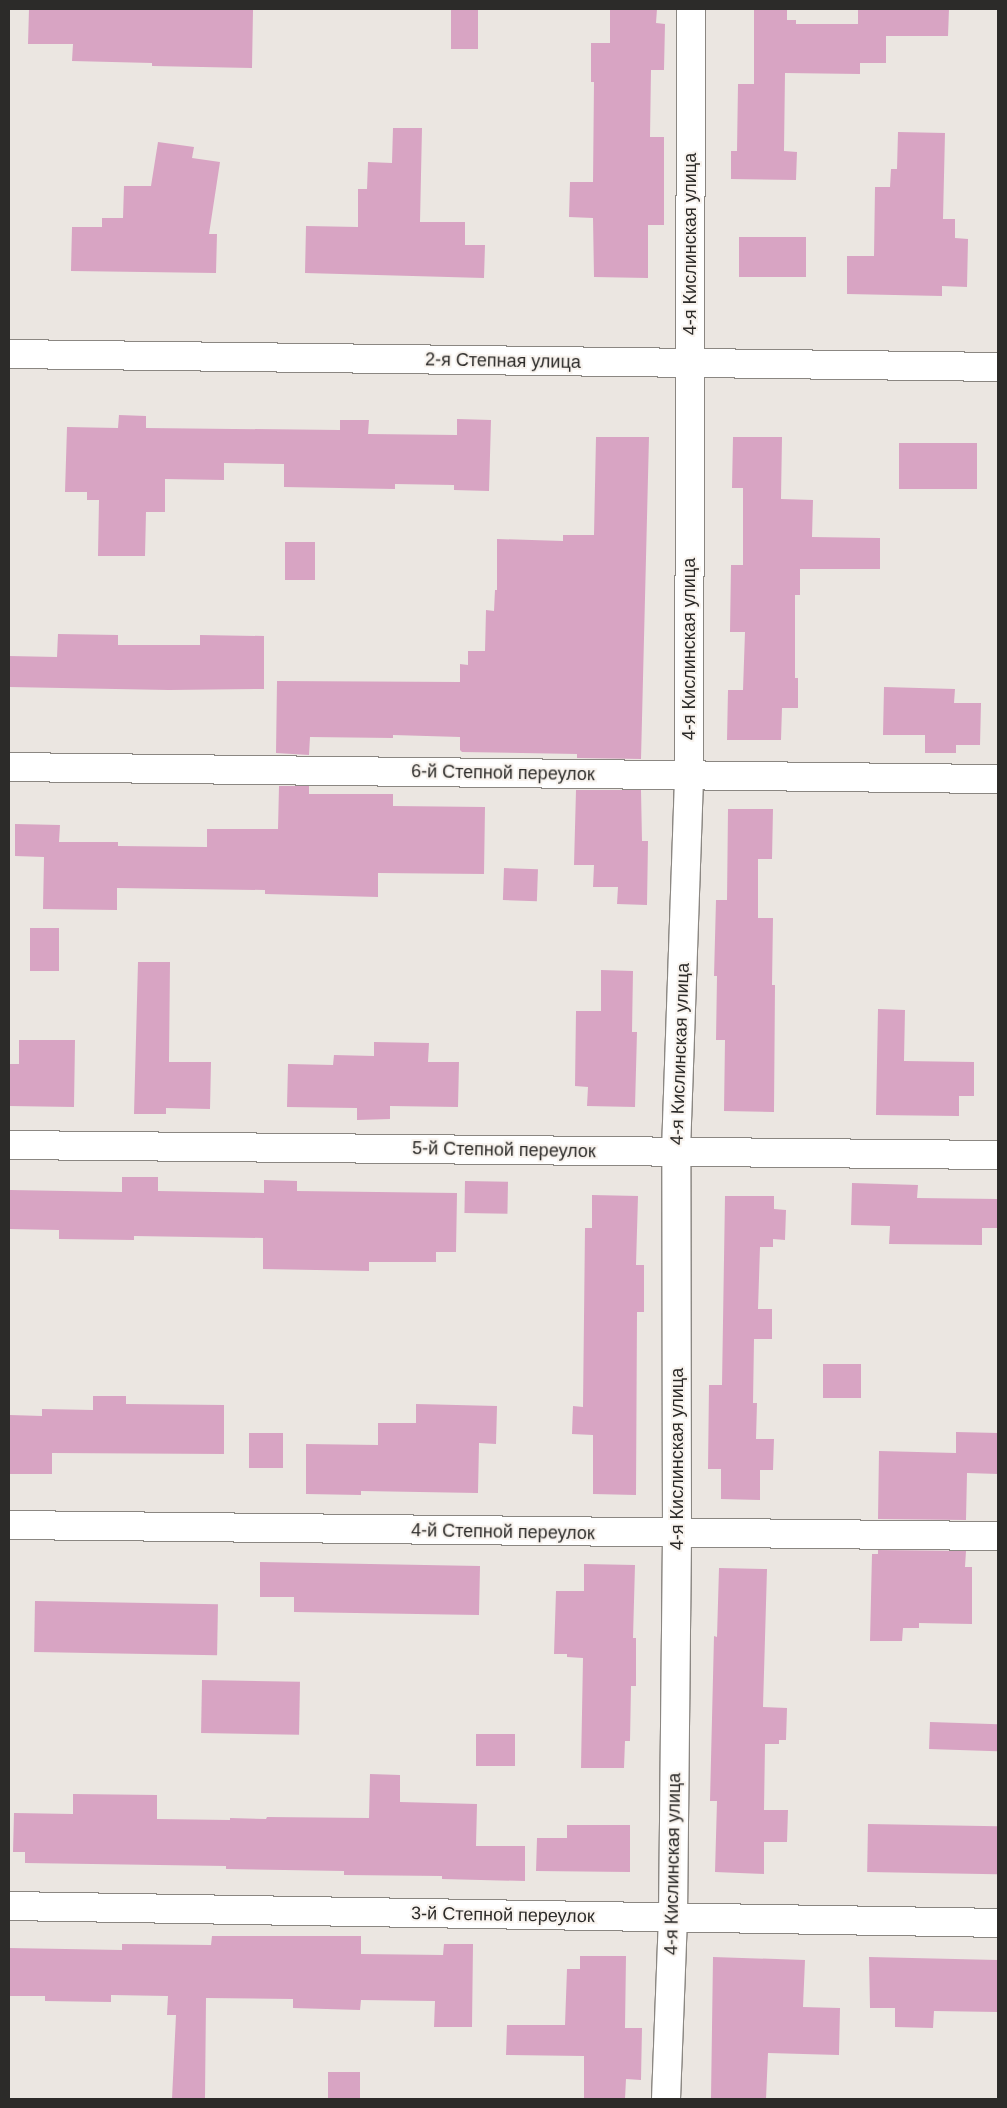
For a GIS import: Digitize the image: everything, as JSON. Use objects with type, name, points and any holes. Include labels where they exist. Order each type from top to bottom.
[{"type":"street","name":"4-я Кислинская улица","points":[[666,2099],[673,1918],[677,1534],[676,1152],[689,775],[691,9]]},
{"type":"street","name":"2-я Степная улица","points":[[9,354],[998,367]]},
{"type":"street","name":"6-й Степной переулок","points":[[9,767],[998,779]]},
{"type":"street","name":"5-й Степной переулок","points":[[9,1145],[998,1155]]},
{"type":"street","name":"4-й Степной переулок","points":[[9,1525],[677,1534],[998,1536]]},
{"type":"street","name":"3-й Степной переулок","points":[[9,1906],[998,1923]]},
{"type":"building","points":[[29,9],[253,10],[252,68],[152,66],[152,63],[72,61],[73,44],[28,44]]},
{"type":"building","points":[[451,9],[478,9],[478,49],[451,49]]},
{"type":"building","points":[[610,9],[657,9],[656,23],[665,24],[664,70],[651,70],[650,137],[664,137],[664,225],[648,225],[648,278],[594,277],[593,218],[569,217],[570,182],[593,182],[594,82],[591,82],[591,43],[610,43]]},
{"type":"building","points":[[754,9],[787,9],[787,20],[796,20],[796,24],[858,24],[858,9],[949,9],[948,36],[886,36],[886,63],[860,63],[860,74],[785,73],[784,151],[797,152],[796,180],[731,179],[731,151],[737,151],[738,84],[754,84]]},
{"type":"building","points":[[393,128],[422,128],[420,222],[465,222],[465,245],[485,245],[484,278],[305,273],[306,226],[358,227],[358,189],[367,189],[368,162],[392,163]]},
{"type":"building","points":[[898,132],[945,133],[943,219],[955,219],[955,238],[968,239],[967,287],[942,286],[942,296],[847,294],[847,256],[874,256],[875,187],[890,187],[891,169],[897,169]]},
{"type":"building","points":[[158,142],[194,147],[192,158],[220,162],[209,234],[217,234],[216,273],[71,271],[72,227],[102,227],[102,218],[123,218],[124,186],[151,186]]},
{"type":"building","points":[[739,237],[806,237],[806,277],[739,277]]},
{"type":"building","points":[[119,415],[146,416],[146,428],[340,430],[340,420],[369,420],[368,434],[457,435],[457,419],[491,420],[489,491],[454,490],[454,485],[395,484],[395,489],[284,487],[284,464],[224,463],[224,480],[165,479],[165,512],[146,512],[145,556],[98,556],[99,500],[87,500],[87,492],[65,492],[67,427],[118,428]]},
{"type":"building","points":[[596,437],[649,437],[641,759],[577,758],[577,754],[462,752],[460,750],[460,737],[393,735],[393,738],[310,737],[309,755],[276,753],[277,681],[460,682],[460,664],[468,665],[468,651],[485,651],[486,610],[494,611],[495,590],[497,590],[497,539],[563,541],[563,535],[594,535]]},
{"type":"building","points":[[733,437],[782,437],[781,499],[813,500],[812,537],[880,538],[880,569],[800,569],[800,595],[795,595],[795,678],[798,678],[798,708],[782,708],[781,740],[727,740],[728,690],[743,690],[745,632],[730,632],[731,565],[743,565],[743,488],[732,488]]},
{"type":"building","points":[[899,443],[977,443],[977,489],[899,489]]},
{"type":"building","points":[[285,542],[315,542],[315,580],[285,580]]},
{"type":"building","points":[[58,634],[118,635],[118,645],[200,645],[200,635],[264,636],[264,689],[169,690],[9,687],[9,656],[57,657]]},
{"type":"building","points":[[884,687],[955,689],[954,703],[981,703],[980,745],[956,745],[956,753],[925,753],[925,735],[883,735]]},
{"type":"building","points":[[279,786],[309,786],[309,794],[393,794],[393,806],[485,807],[484,874],[378,873],[378,897],[265,894],[265,890],[117,888],[117,910],[43,909],[44,857],[15,856],[15,824],[60,825],[59,842],[118,842],[118,846],[207,847],[207,829],[278,829]]},
{"type":"building","points":[[576,790],[641,790],[642,841],[648,841],[647,905],[617,904],[618,887],[593,887],[594,865],[574,865]]},
{"type":"building","points":[[728,809],[773,809],[772,859],[758,859],[758,918],[773,918],[772,985],[775,985],[774,1112],[724,1111],[725,1040],[716,1040],[717,976],[714,976],[716,900],[727,900]]},
{"type":"building","points":[[504,868],[538,869],[537,901],[503,900]]},
{"type":"building","points":[[30,928],[59,928],[59,971],[30,971]]},
{"type":"building","points":[[138,962],[170,962],[169,1062],[211,1062],[210,1109],[166,1108],[166,1114],[134,1114]]},
{"type":"building","points":[[601,970],[633,971],[632,1032],[637,1032],[635,1107],[587,1106],[588,1087],[575,1086],[576,1011],[601,1011]]},
{"type":"building","points":[[878,1009],[905,1010],[904,1061],[974,1062],[974,1096],[959,1096],[959,1116],[876,1115]]},
{"type":"building","points":[[19,1040],[75,1040],[74,1107],[9,1106],[9,1064],[19,1064]]},
{"type":"building","points":[[374,1042],[429,1043],[428,1062],[459,1062],[458,1107],[390,1106],[390,1119],[357,1120],[357,1108],[287,1107],[288,1064],[333,1065],[334,1055],[374,1056]]},
{"type":"building","points":[[122,1177],[158,1177],[158,1191],[264,1193],[264,1180],[297,1181],[297,1191],[457,1193],[456,1252],[436,1252],[436,1262],[369,1262],[369,1271],[263,1269],[263,1238],[134,1236],[134,1240],[59,1239],[59,1230],[9,1229],[10,1190],[122,1192]]},
{"type":"building","points":[[465,1181],[508,1182],[507,1214],[464,1213]]},
{"type":"building","points":[[852,1183],[918,1185],[917,1198],[998,1199],[998,1228],[982,1228],[982,1245],[889,1244],[890,1226],[851,1225]]},
{"type":"building","points":[[592,1195],[638,1196],[636,1265],[644,1265],[644,1312],[637,1312],[636,1495],[593,1494],[593,1435],[572,1434],[573,1406],[583,1407],[585,1228],[592,1228]]},
{"type":"building","points":[[725,1196],[774,1196],[774,1209],[786,1210],[785,1240],[773,1239],[773,1247],[760,1247],[758,1309],[772,1309],[772,1339],[754,1339],[753,1403],[757,1403],[756,1439],[774,1439],[773,1470],[760,1470],[760,1500],[721,1499],[721,1469],[708,1469],[709,1385],[722,1385]]},
{"type":"building","points":[[823,1364],[861,1364],[861,1398],[823,1398]]},
{"type":"building","points":[[93,1396],[126,1396],[126,1404],[224,1405],[224,1454],[52,1453],[52,1474],[9,1474],[10,1415],[42,1416],[42,1409],[93,1410]]},
{"type":"building","points":[[416,1404],[497,1406],[496,1444],[479,1443],[478,1493],[361,1491],[361,1495],[306,1494],[306,1444],[378,1445],[378,1423],[416,1423]]},
{"type":"building","points":[[956,1432],[998,1433],[998,1474],[967,1473],[966,1520],[878,1519],[879,1451],[956,1453]]},
{"type":"building","points":[[249,1433],[283,1433],[283,1468],[249,1468]]},
{"type":"building","points":[[878,1550],[966,1551],[965,1567],[972,1567],[972,1624],[919,1623],[919,1628],[903,1628],[902,1641],[870,1641],[872,1554],[878,1554]]},
{"type":"building","points":[[260,1562],[480,1566],[479,1615],[294,1612],[294,1597],[260,1597]]},
{"type":"building","points":[[584,1564],[635,1565],[633,1638],[636,1638],[636,1686],[631,1686],[630,1741],[625,1741],[624,1768],[581,1768],[583,1658],[567,1657],[567,1654],[554,1654],[556,1591],[584,1591]]},
{"type":"building","points":[[719,1568],[767,1569],[763,1707],[787,1708],[786,1740],[779,1740],[779,1744],[765,1744],[764,1810],[788,1810],[787,1842],[764,1842],[764,1874],[715,1872],[717,1801],[710,1801],[714,1636],[717,1637]]},
{"type":"building","points":[[35,1601],[218,1604],[217,1655],[34,1652]]},
{"type":"building","points":[[202,1680],[300,1682],[299,1735],[201,1733]]},
{"type":"building","points":[[930,1722],[998,1724],[997,1751],[929,1749]]},
{"type":"building","points":[[476,1734],[515,1734],[515,1766],[476,1766]]},
{"type":"building","points":[[370,1774],[400,1775],[400,1802],[477,1804],[476,1846],[525,1846],[525,1881],[442,1879],[442,1876],[344,1875],[344,1871],[226,1869],[226,1866],[25,1863],[25,1852],[13,1852],[14,1813],[73,1814],[73,1794],[157,1795],[157,1819],[369,1818]]},
{"type":"building","points":[[868,1824],[998,1826],[997,1874],[867,1872]]},
{"type":"building","points":[[567,1825],[630,1825],[630,1872],[536,1871],[537,1838],[567,1838]]},
{"type":"building","points":[[212,1936],[361,1936],[361,1954],[443,1955],[444,1944],[473,1944],[472,2027],[434,2027],[435,2001],[361,2000],[360,2010],[293,2008],[293,1999],[206,1998],[205,2099],[172,2099],[176,2015],[167,2015],[168,1996],[111,1995],[111,2002],[45,2001],[45,1996],[9,1996],[9,1948],[122,1950],[122,1944],[211,1945]]},
{"type":"building","points":[[580,1956],[626,1956],[625,2028],[642,2028],[641,2080],[626,2079],[625,2099],[584,2099],[584,2056],[506,2055],[507,2025],[565,2025],[567,1969],[580,1969]]},
{"type":"building","points":[[713,1957],[805,1960],[803,2007],[840,2008],[839,2055],[768,2053],[766,2099],[711,2099]]},
{"type":"building","points":[[869,1957],[998,1960],[998,2012],[934,2011],[933,2028],[895,2027],[895,2008],[870,2008]]},
{"type":"building","points":[[328,2072],[360,2072],[360,2099],[328,2099]]}]
